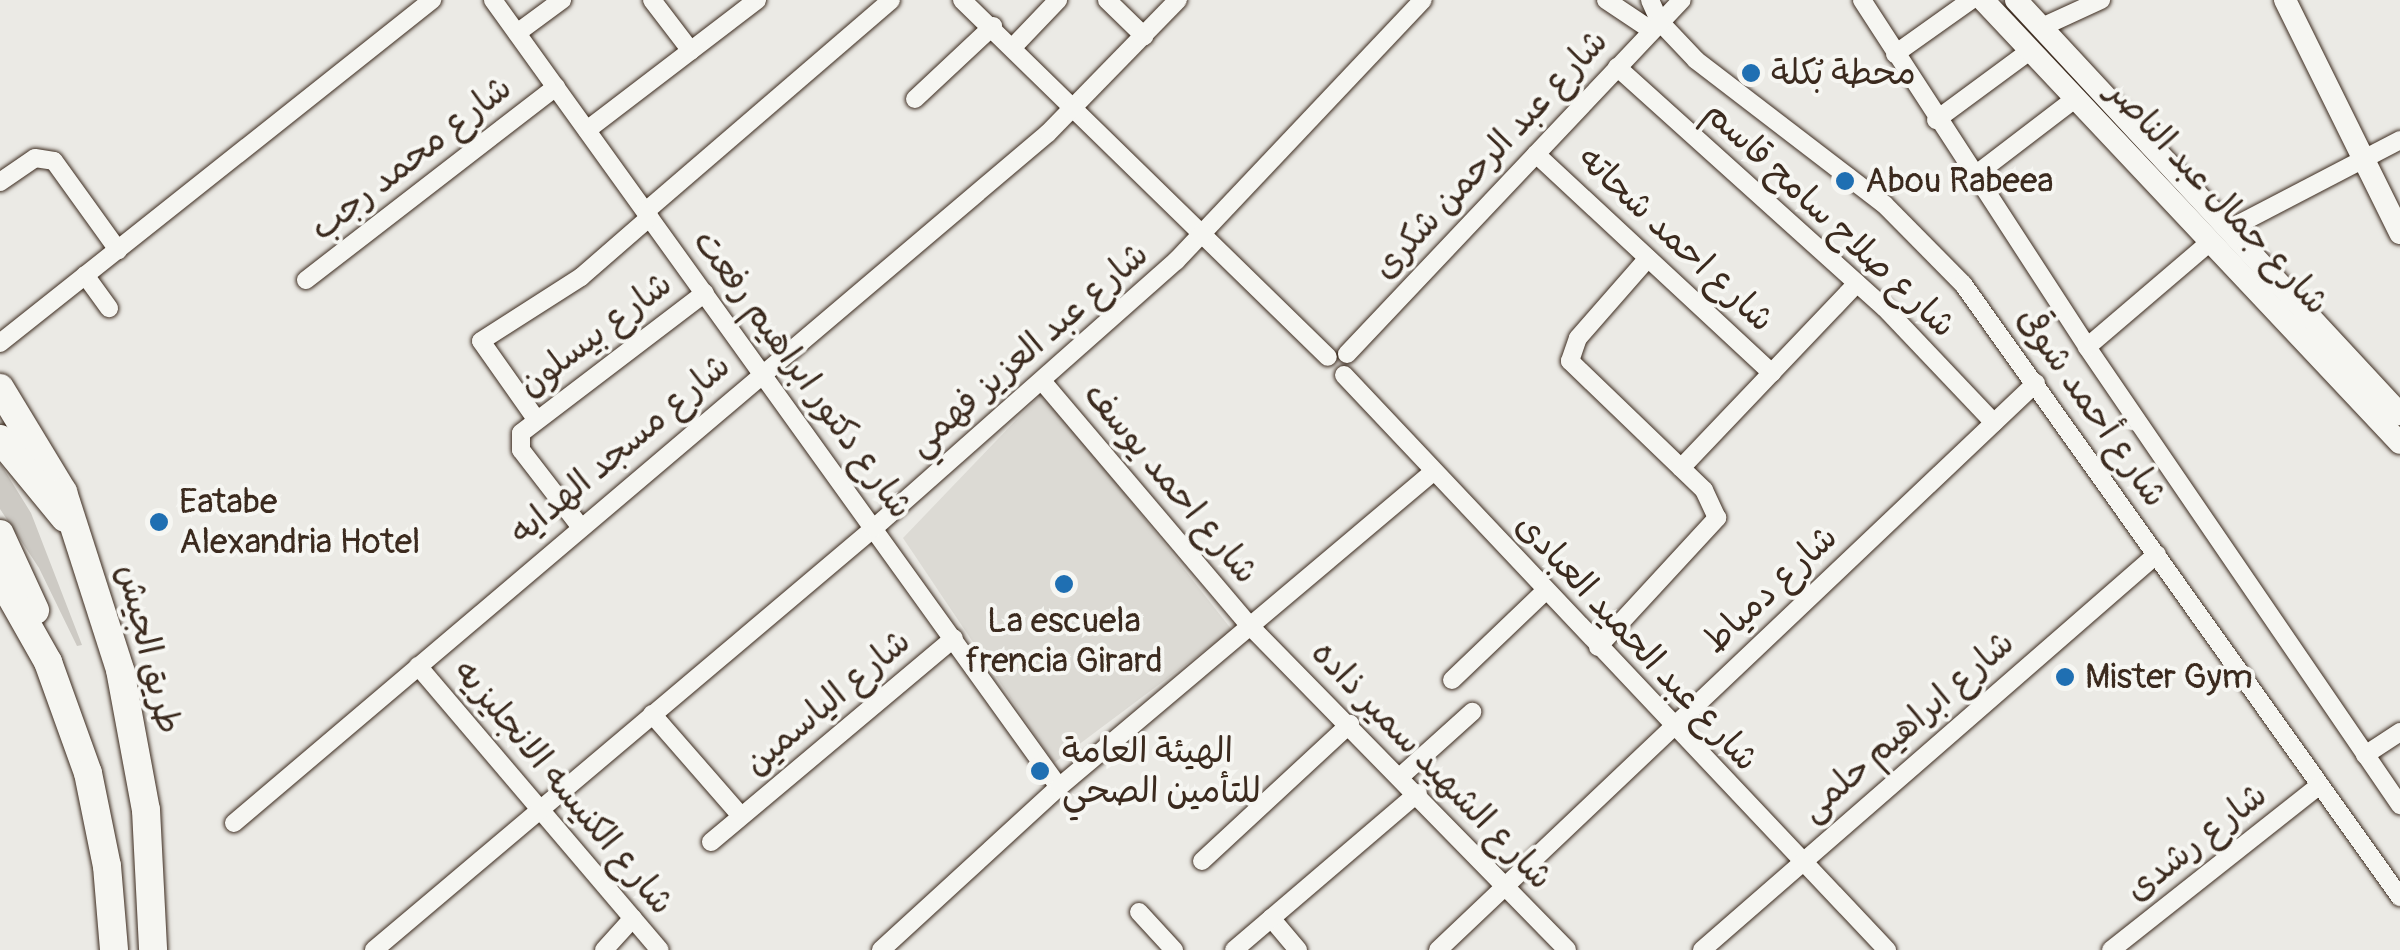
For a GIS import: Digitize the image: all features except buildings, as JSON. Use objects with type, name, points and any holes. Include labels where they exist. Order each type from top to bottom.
[{"type":"highway","name":"طريق الجيش","points":[[0,388],[46,457],[80,533],[138,760],[151,860],[153,950]]},
{"type":"highway","points":[[0,439],[80,533]]},
{"type":"highway","points":[[0,534],[26,585],[99,819],[114,950]]},
{"type":"highway","points":[[0,577],[48,662]]},
{"type":"main road","name":"شارع جمال عبد الناصر","points":[[1983,0],[2076,98],[2221,235],[2400,414]]},
{"type":"main road","name":"شارع جمال عبد الناصر","points":[[2016,0],[2400,443]]},
{"type":"main road","points":[[2287,1],[2400,233]]},
{"type":"street","points":[[0,343],[432,0]]},
{"type":"street","name":"شارع دكتور ابراهيم رفعت","points":[[493,0],[1059,787]]},
{"type":"street","points":[[517,33],[562,0]]},
{"type":"street","points":[[652,0],[690,51]]},
{"type":"street","points":[[587,130],[757,0]]},
{"type":"street","points":[[536,419],[481,340],[582,277],[891,0]]},
{"type":"street","points":[[962,0],[1014,46],[1328,357],[1348,354],[1351,366],[1344,375]]},
{"type":"street","points":[[1014,46],[1058,0]]},
{"type":"street","points":[[1107,0],[1144,36]]},
{"type":"street","name":"شارع مسجد الهدايه","points":[[234,823],[579,525],[696,437],[762,372],[1075,108],[1178,0]]},
{"type":"street","name":"شارع عبد العزيز فهمي","points":[[374,950],[874,528],[1205,235],[1423,0]]},
{"type":"street","points":[[1606,0],[1656,26]]},
{"type":"street","points":[[1650,0],[1656,26]]},
{"type":"street","name":"شارع عبد الرحمن شكرى","points":[[1348,354],[1682,0]]},
{"type":"street","name":"شارع أحمد شوقى","points":[[1862,0],[1936,120],[2400,805]]},
{"type":"street","points":[[1895,54],[1971,0]]},
{"type":"street","points":[[2042,27],[2101,0]]},
{"type":"street","points":[[914,99],[993,26]]},
{"type":"street","name":"شارع أحمد شوقى","points":[[1656,26],[1912,229],[1963,284],[2400,897]]},
{"type":"street","points":[[1936,120],[2031,50]]},
{"type":"street","name":"شارع صلاح سامح قاسم","points":[[1618,66],[1857,283],[1994,423]]},
{"type":"street","name":"شارع محمد رجب","points":[[306,280],[556,87]]},
{"type":"street","points":[[1974,176],[2076,98]]},
{"type":"street","points":[[2088,347],[2221,235],[2400,140]]},
{"type":"street","name":"شارع احمد شحاته","points":[[1536,154],[1772,373]]},
{"type":"street","points":[[0,182],[35,158],[54,161],[118,250]]},
{"type":"street","points":[[1598,647],[1715,526],[1715,503],[1570,361],[1578,338],[1648,258]]},
{"type":"street","points":[[85,275],[109,308]]},
{"type":"street","points":[[1681,468],[1857,283]]},
{"type":"street","name":"شارع بيسلون","points":[[579,525],[519,446],[521,432],[705,293]]},
{"type":"street","name":"شارع عبد الحميد العبادى","points":[[1328,357],[1330,373],[1344,375],[1798,862],[1887,950]]},
{"type":"street","name":"شارع احمد يوسف","points":[[1042,381],[1250,626]]},
{"type":"street","name":"شارع دمياط","points":[[1438,950],[1503,882],[2036,383]]},
{"type":"street","points":[[881,950],[1059,787],[1434,472]]},
{"type":"street","name":"شارع ابراهيم حلمى","points":[[1702,950],[1798,862],[2156,554]]},
{"type":"street","points":[[1452,680],[1545,591]]},
{"type":"street","name":"شارع الشهيد سمير ذاده","points":[[1250,626],[1401,776],[1563,949]]},
{"type":"street","name":"شارع الياسمين","points":[[711,842],[954,638]]},
{"type":"street","name":"شارع الكنيسه الانجليزيه","points":[[418,666],[660,950]]},
{"type":"street","points":[[1401,776],[1472,712]]},
{"type":"street","name":"شارع الياسمين","points":[[652,714],[742,816]]},
{"type":"street","points":[[1202,861],[1350,724]]},
{"type":"street","points":[[2365,755],[2400,732]]},
{"type":"street","name":"شارع رشدى","points":[[2111,950],[2320,785]]},
{"type":"street","points":[[1234,950],[1418,794]]},
{"type":"street","points":[[1138,912],[1174,950]]},
{"type":"street","points":[[604,950],[633,918]]},
{"type":"street","points":[[1271,918],[1298,950]]},
{"type":"shaded area","name":"La escuela frencia Girard","points":[[1044,391],[1232,630],[1054,763],[903,538]]},
{"type":"shaded area","points":[[0,463],[31,513],[82,645],[77,646],[39,568],[0,509]]},
{"type":"place","name":"محطة بُكلة","points":[[1751,73]]},
{"type":"place","name":"Abou Rabeea","points":[[1845,181]]},
{"type":"place","name":"Eatabe Alexandria Hotel","points":[[159,522]]},
{"type":"place","name":"La escuela frencia Girard","points":[[1064,584]]},
{"type":"place","name":"Mister Gym","points":[[2065,677]]},
{"type":"place","name":"الهيئة العامة للتأمين الصحي","points":[[1040,771]]}]
